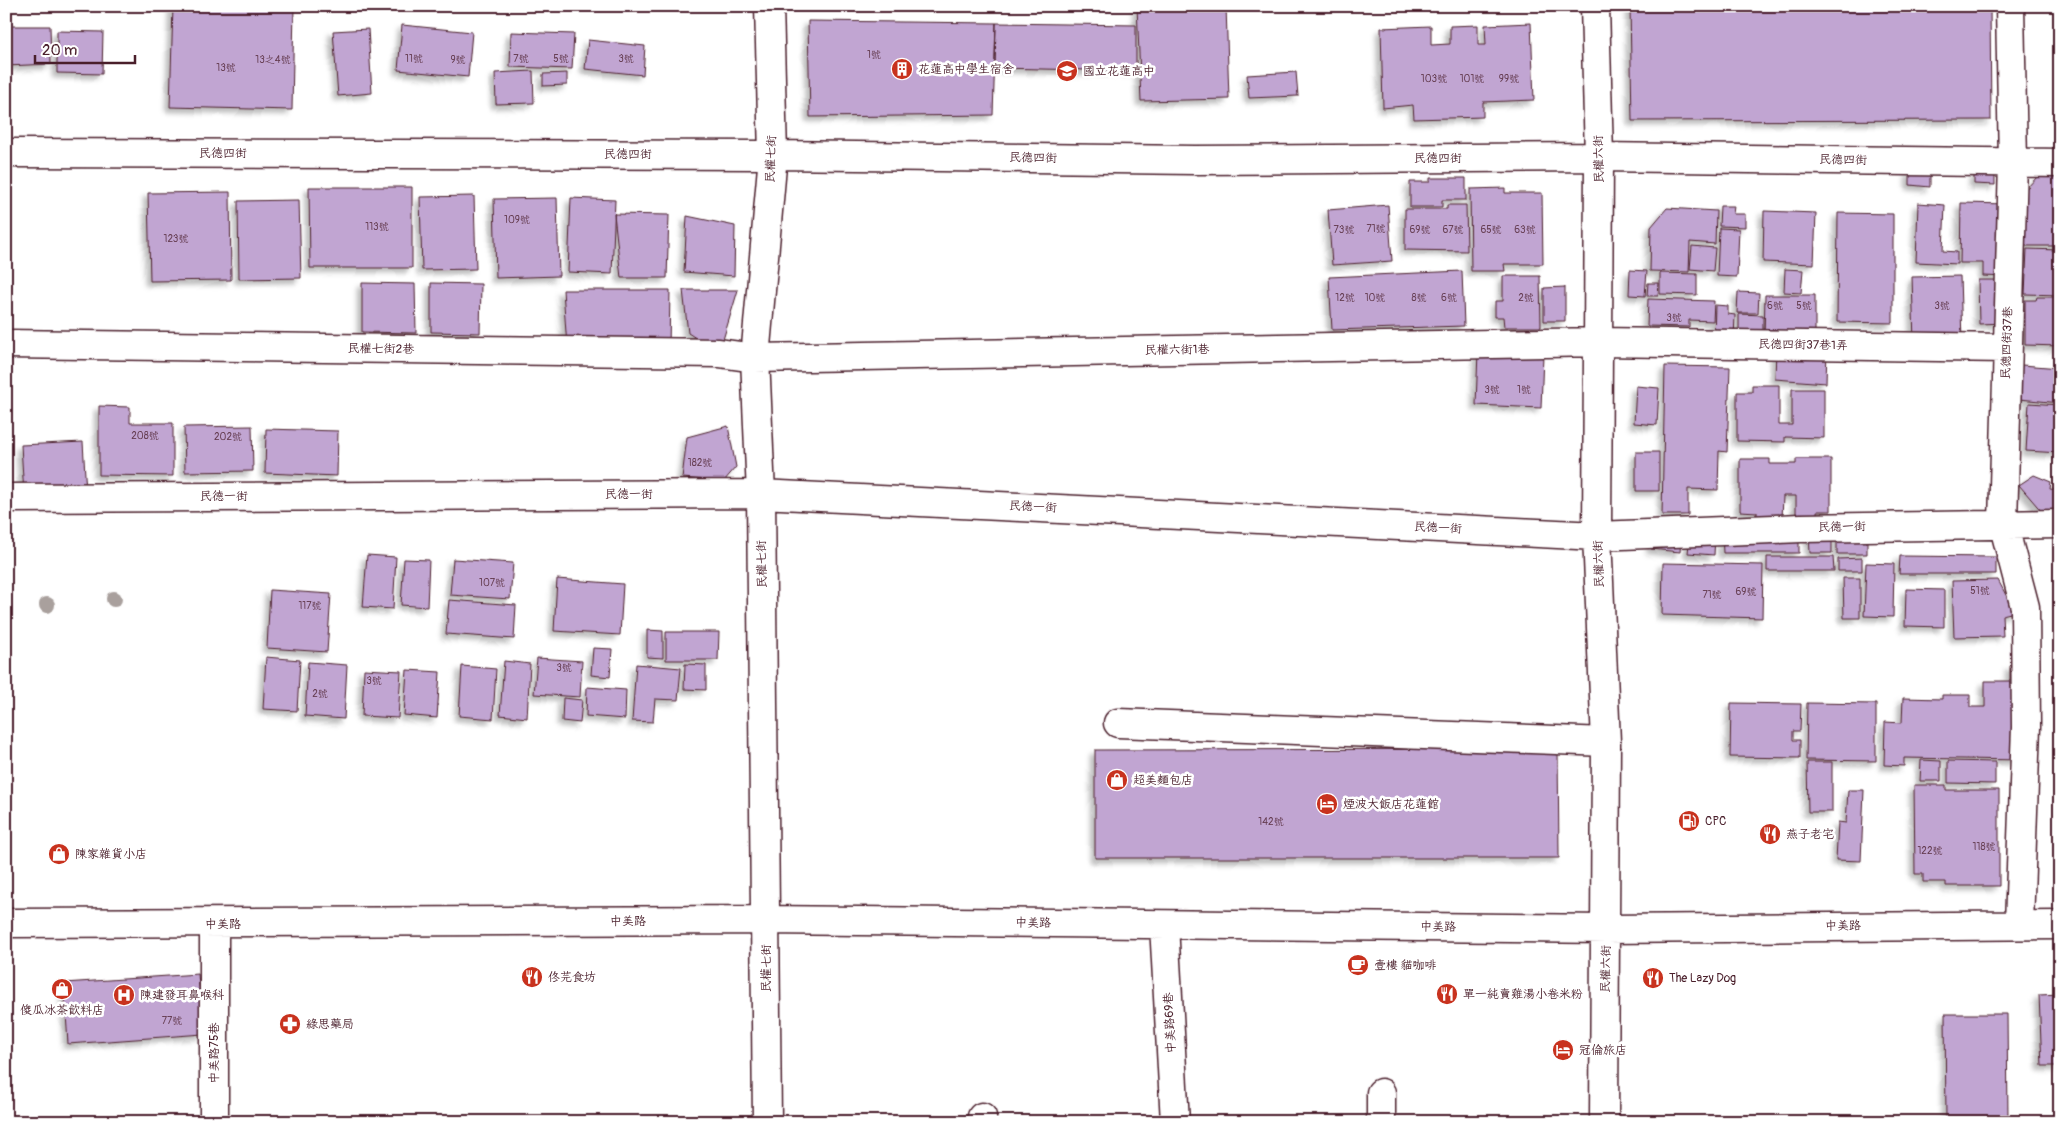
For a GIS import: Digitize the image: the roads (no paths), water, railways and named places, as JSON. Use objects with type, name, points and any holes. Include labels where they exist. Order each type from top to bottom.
[{"type":"street","name":"民權七街","points":[[767,1122],[761,494],[755,358],[773,155],[769,6]]},
{"type":"street","name":"民權六街","points":[[1594,6],[1599,157],[1600,342],[1597,536],[1606,742],[1604,1122]]},
{"type":"street","name":"民德四街37巷","points":[[2010,6],[2013,163],[2006,348],[2003,524],[2025,607],[2026,727],[2019,924]]},
{"type":"street","name":"民德四街","points":[[6,153],[773,155],[1195,160],[1599,157],[2060,163]]},
{"type":"street","name":"民權六街1巷","points":[[755,358],[1600,342]]},
{"type":"street","name":"民德四街37巷1弄","points":[[1600,342],[2006,348]]},
{"type":"street","name":"民權七街2巷","points":[[6,344],[719,352],[755,358]]},
{"type":"street","name":"民德一街","points":[[6,498],[761,494],[1597,536],[2060,524]]},
{"type":"street","points":[[1118,723],[1606,742]]},
{"type":"street","name":"中美路","points":[[6,923],[214,924],[766,920],[1606,929],[2019,924],[2060,926]]},
{"type":"street","name":"中美路75巷","points":[[214,924],[214,1122]]},
{"type":"street","name":"中美路69巷","points":[[1164,924],[1175,1122]]},
{"type":"street","points":[[1381,1093],[1381,1122]]},
{"type":"place","name":"花蓮高中學生宿舍","points":[[902,69]]},
{"type":"place","name":"國立花蓮高中","points":[[1067,71]]},
{"type":"place","name":"超美麵包店","points":[[1117,780]]},
{"type":"place","name":"煙波大飯店花蓮館","points":[[1327,804]]},
{"type":"place","name":"CPC","points":[[1689,821]]},
{"type":"place","name":"燕子老宅","points":[[1770,834]]},
{"type":"place","name":"陳家雜貨小店","points":[[59,854]]},
{"type":"place","name":"壹樓 貓咖啡","points":[[1358,965]]},
{"type":"place","name":"佟芫食坊","points":[[532,977]]},
{"type":"place","name":"The Lazy Dog","points":[[1653,978]]},
{"type":"place","name":"傻瓜冰茶飲料店","points":[[62,989]]},
{"type":"place","name":"單一純賣雞湯小卷米粉","points":[[1447,994]]},
{"type":"place","name":"陳建發耳鼻喉科","points":[[124,995]]},
{"type":"place","name":"綠思藥局","points":[[290,1024]]},
{"type":"place","name":"冠倫旅店","points":[[1563,1050]]}]
